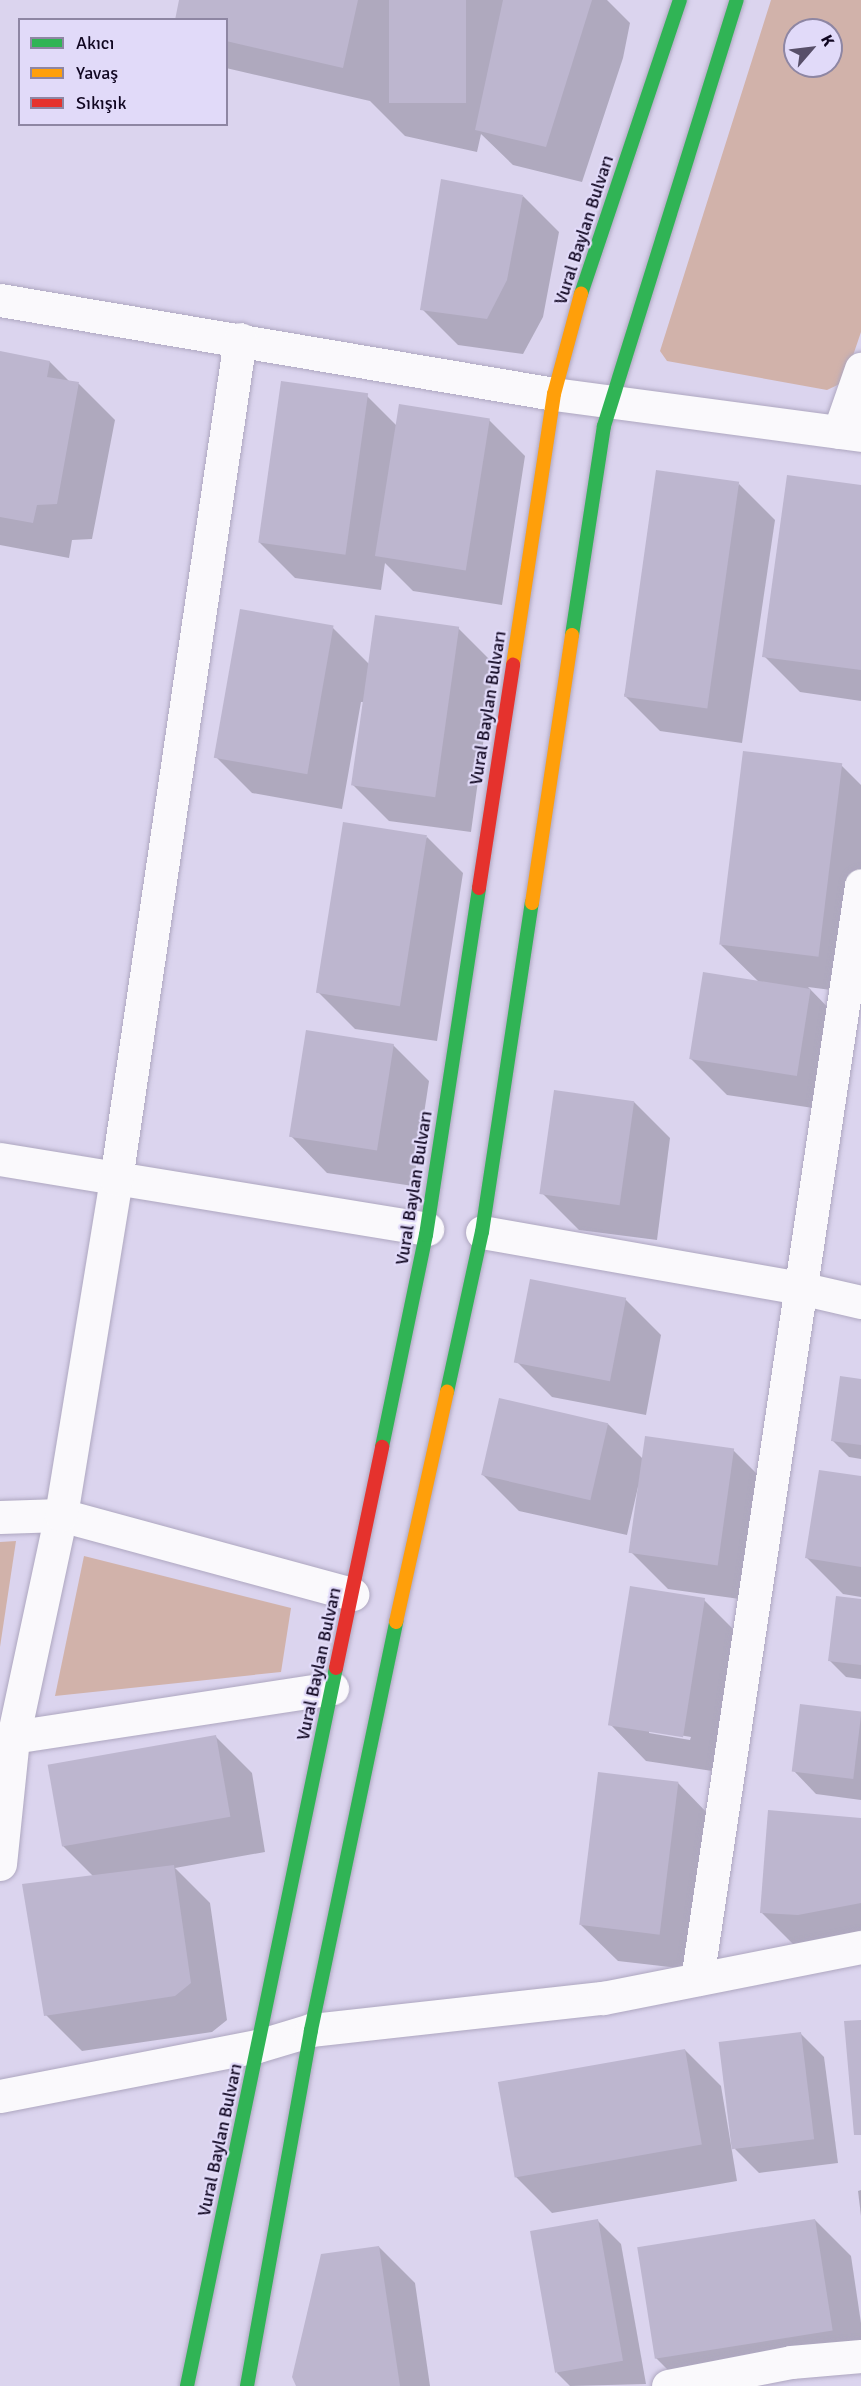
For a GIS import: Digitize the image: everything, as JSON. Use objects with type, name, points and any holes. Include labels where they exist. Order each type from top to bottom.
[{"type":"main road","name":"Vural Baylan Bulvarı","points":[[187,2386],[427,1229],[554,394],[578,303],[680,0]]},
{"type":"main road","points":[[247,2386],[311,2030],[384,1676],[482,1232],[604,426],[737,0]]},
{"type":"street","points":[[0,300],[554,394],[850,433],[861,369]]},
{"type":"street","points":[[0,1864],[7,1739],[61,1515],[116,1179],[240,339]]},
{"type":"street","points":[[697,1979],[861,885]]},
{"type":"street","points":[[0,1159],[427,1229]]},
{"type":"street","points":[[482,1232],[800,1287],[861,1302]]},
{"type":"street","points":[[0,1516],[61,1515],[352,1594]]},
{"type":"street","points":[[7,1739],[332,1689]]},
{"type":"street","points":[[0,2096],[258,2046],[311,2030],[603,1998],[861,1947]]},
{"type":"street","points":[[668,2386],[791,2362],[861,2356]]},
{"type":"shaded area","points":[[771,0],[861,0],[861,332],[844,382],[827,390],[667,361],[660,351]]},
{"type":"shaded area","points":[[16,1541],[0,1647],[0,1542]]},
{"type":"shaded area","points":[[84,1556],[291,1608],[281,1672],[55,1696]]},
{"type":"building","points":[[179,0],[358,0],[343,68],[228,41],[228,18],[175,18]]},
{"type":"building","points":[[389,0],[466,0],[466,103],[389,103]]},
{"type":"building","points":[[503,0],[592,0],[546,147],[475,130]]},
{"type":"building","points":[[441,179],[523,195],[507,280],[487,319],[420,310]]},
{"type":"building","points":[[0,351],[50,361],[47,377],[79,382],[57,504],[37,505],[33,523],[0,517]]},
{"type":"building","points":[[281,381],[368,393],[345,555],[258,542]]},
{"type":"building","points":[[399,404],[490,418],[466,570],[375,556]]},
{"type":"building","points":[[656,470],[739,482],[707,708],[624,697]]},
{"type":"building","points":[[787,475],[861,485],[861,670],[762,657]]},
{"type":"building","points":[[240,609],[334,625],[307,774],[214,758]]},
{"type":"building","points":[[375,615],[459,627],[435,797],[351,785]]},
{"type":"building","points":[[743,751],[842,763],[818,957],[719,945]]},
{"type":"building","points":[[343,822],[427,835],[400,1006],[316,993]]},
{"type":"building","points":[[703,972],[811,989],[797,1076],[689,1059]]},
{"type":"building","points":[[306,1030],[394,1044],[377,1151],[289,1137]]},
{"type":"building","points":[[554,1090],[634,1101],[620,1205],[539,1194]]},
{"type":"building","points":[[530,1279],[626,1298],[610,1381],[514,1362]]},
{"type":"building","points":[[840,1376],[861,1379],[861,1445],[831,1441]]},
{"type":"building","points":[[499,1398],[608,1423],[590,1500],[481,1475]]},
{"type":"building","points":[[645,1436],[734,1449],[718,1565],[629,1553]]},
{"type":"building","points":[[819,1470],[861,1476],[861,1567],[805,1558]]},
{"type":"building","points":[[630,1586],[705,1598],[683,1737],[608,1725]]},
{"type":"building","points":[[836,1596],[861,1599],[861,1665],[828,1661]]},
{"type":"building","points":[[800,1704],[861,1711],[853,1779],[792,1771]]},
{"type":"building","points":[[216,1735],[230,1817],[62,1846],[48,1765]]},
{"type":"building","points":[[598,1772],[678,1782],[660,1935],[579,1925]]},
{"type":"building","points":[[768,1810],[861,1818],[861,1903],[798,1915],[760,1913]]},
{"type":"building","points":[[174,1865],[191,1983],[175,1996],[44,2016],[22,1884]]},
{"type":"building","points":[[861,2020],[861,2135],[854,2135],[844,2021]]},
{"type":"building","points":[[801,2032],[814,2139],[732,2149],[719,2042]]},
{"type":"building","points":[[685,2049],[702,2145],[515,2178],[498,2082]]},
{"type":"building","points":[[598,2219],[623,2361],[555,2373],[530,2231]]},
{"type":"building","points":[[815,2219],[833,2331],[655,2359],[637,2247]]},
{"type":"building","points":[[379,2246],[400,2386],[296,2386],[292,2377],[321,2254]]},
{"type":"traffic: fast","points":[[581,294],[680,0]]},
{"type":"traffic: fast","points":[[572,635],[604,426],[737,0]]},
{"type":"traffic: fast","points":[[382,1447],[426,1235],[479,888]]},
{"type":"traffic: fast","points":[[447,1392],[482,1232],[532,903]]},
{"type":"traffic: fast","points":[[247,2386],[311,2030],[396,1622]]},
{"type":"traffic: fast","points":[[187,2386],[336,1668]]},
{"type":"traffic: slow","points":[[513,665],[554,394],[581,294]]},
{"type":"traffic: slow","points":[[532,903],[572,635]]},
{"type":"traffic: slow","points":[[396,1622],[447,1392]]},
{"type":"traffic: jam","points":[[479,888],[513,665]]},
{"type":"traffic: jam","points":[[336,1668],[382,1447]]}]
